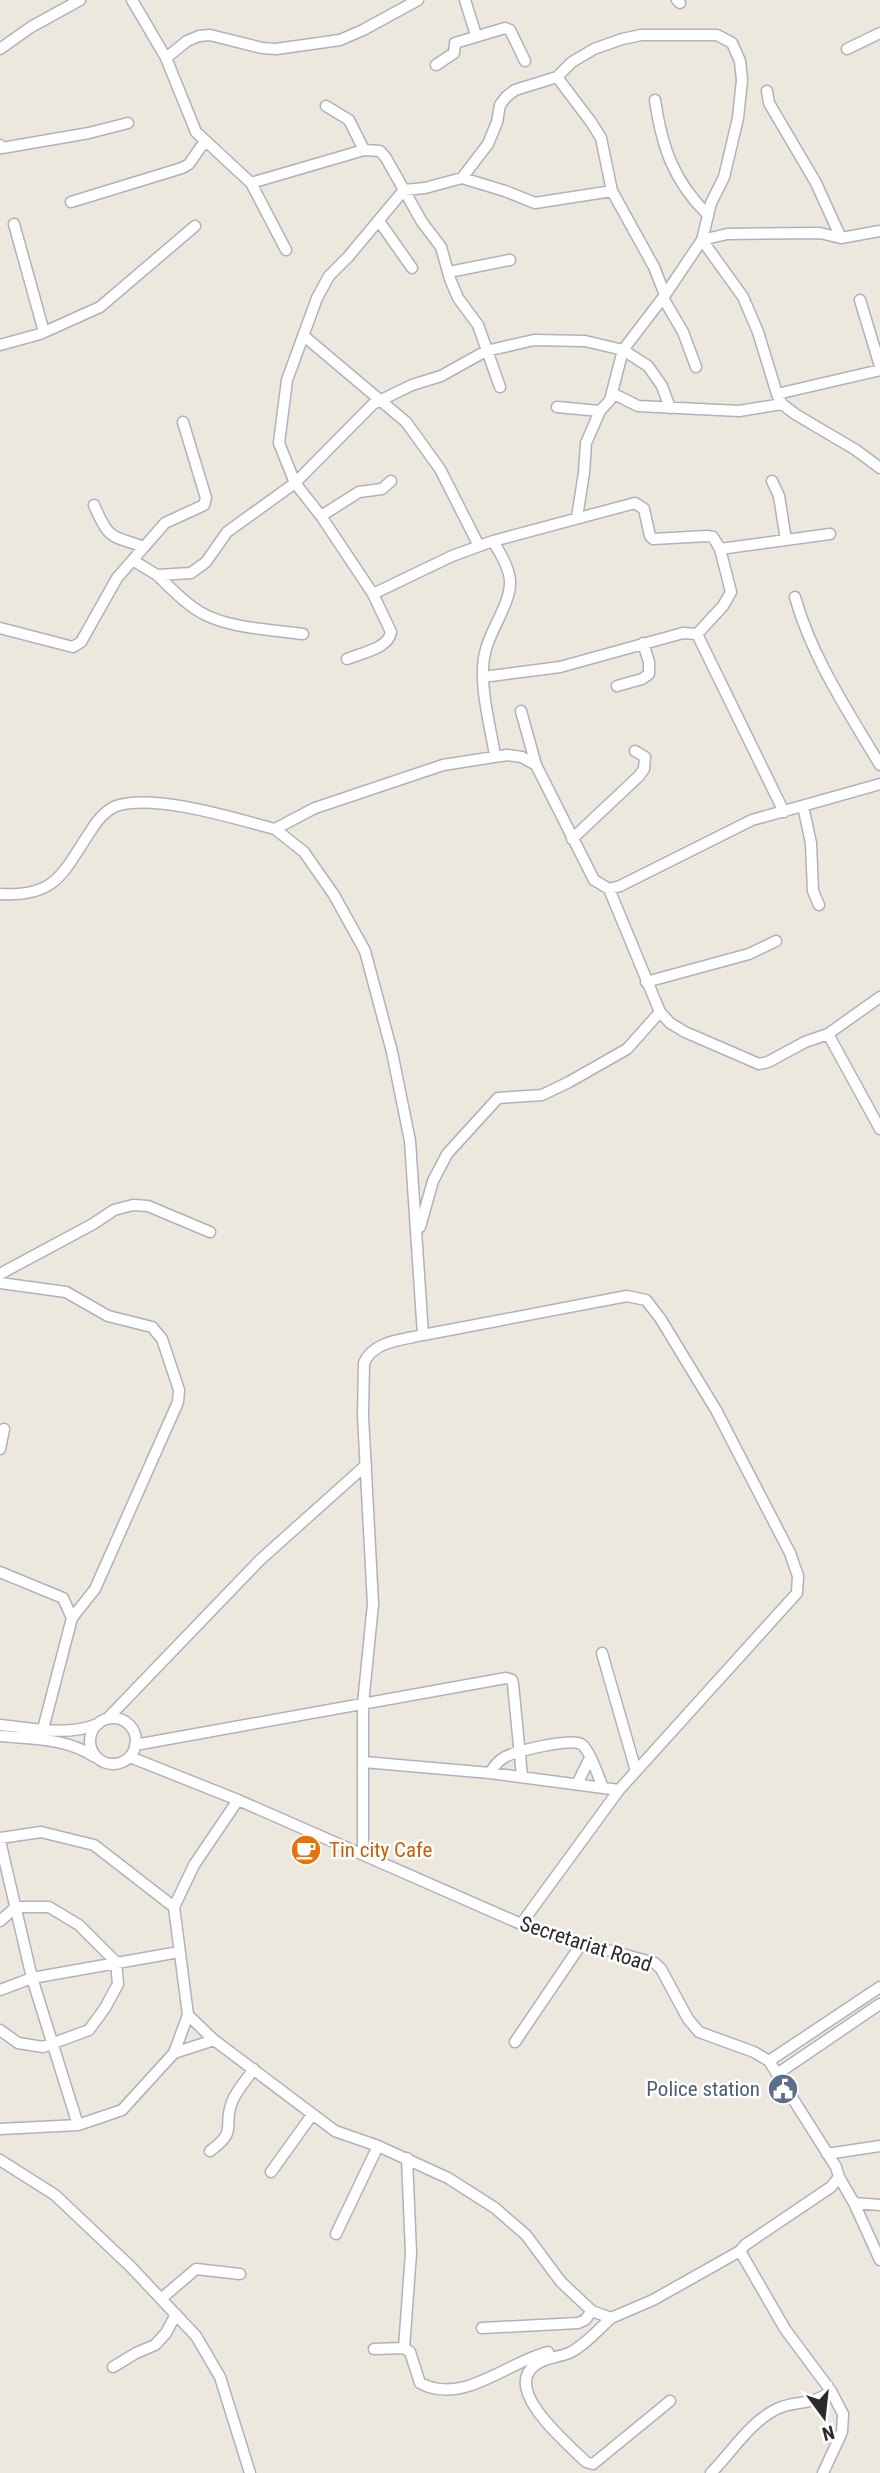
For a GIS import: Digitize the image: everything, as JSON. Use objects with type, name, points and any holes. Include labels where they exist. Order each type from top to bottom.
[{"type":"street","points":[[0,49],[31,27],[80,0]]},
{"type":"street","points":[[132,0],[166,58],[197,132],[251,183],[286,250]]},
{"type":"street","points":[[166,58],[187,40],[200,36],[262,48],[340,40],[418,0]]},
{"type":"street","points":[[465,0],[476,35]]},
{"type":"street","points":[[436,65],[454,53],[455,43],[505,28],[510,30],[525,61]]},
{"type":"street","points":[[847,49],[880,33]]},
{"type":"street","points":[[462,178],[488,144],[497,122],[500,105],[506,97],[515,90],[556,76],[572,62],[594,49],[622,38],[641,35],[717,35],[732,43],[740,61],[742,80],[738,118],[724,177],[707,214],[702,240],[623,350],[610,400],[600,411],[586,443],[577,517]]},
{"type":"street","points":[[556,76],[601,138],[612,191],[631,230],[654,267],[696,367]]},
{"type":"street","points":[[768,91],[769,103],[816,183],[841,238]]},
{"type":"street","points":[[655,100],[663,145],[680,183],[707,214]]},
{"type":"street","points":[[326,106],[349,120],[363,150]]},
{"type":"street","points":[[1,147],[89,133],[128,123]]},
{"type":"street","points":[[71,202],[182,168],[189,164],[205,141]]},
{"type":"street","points":[[251,183],[363,150],[380,151],[422,222],[441,247],[458,298],[478,325],[500,387]]},
{"type":"street","points":[[347,659],[385,644],[391,632],[373,594],[321,516],[295,483],[279,443],[287,380],[317,298],[329,276],[404,190],[425,188],[462,178],[535,203],[612,191]]},
{"type":"street","points":[[379,221],[412,268]]},
{"type":"street","points":[[14,224],[44,332]]},
{"type":"street","points":[[0,345],[44,332],[100,307],[195,226]]},
{"type":"street","points":[[702,240],[727,234],[793,233],[820,233],[841,238],[880,231]]},
{"type":"street","points":[[702,240],[743,298],[758,332],[779,399],[795,414],[856,450],[880,468]]},
{"type":"street","points":[[449,272],[510,260]]},
{"type":"street","points":[[612,393],[638,406],[739,411],[880,368],[860,300]]},
{"type":"street","points":[[304,335],[406,422],[436,463],[479,546]]},
{"type":"street","points":[[158,575],[191,573],[206,562],[227,532],[295,483],[373,404],[412,385],[441,376],[486,351],[534,340],[585,341],[623,350],[648,366],[662,386],[670,408]]},
{"type":"street","points":[[557,407],[600,411]]},
{"type":"street","points":[[0,628],[73,647],[81,642],[117,578],[165,523],[204,505],[206,498],[183,422]]},
{"type":"street","points":[[321,516],[359,492],[382,489],[391,481]]},
{"type":"street","points":[[772,481],[779,496],[786,540]]},
{"type":"street","points":[[373,594],[423,569],[493,541],[635,503],[644,509],[653,539],[707,536],[713,537],[720,549],[731,592],[723,606],[697,634]]},
{"type":"street","points":[[94,505],[105,531],[144,547]]},
{"type":"street","points":[[720,549],[830,534]]},
{"type":"street","points":[[493,541],[510,581],[485,653],[483,677],[495,755]]},
{"type":"street","points":[[134,561],[158,575],[185,602],[202,614],[226,622],[303,634]]},
{"type":"street","points":[[795,597],[802,623],[817,658],[880,765]]},
{"type":"street","points":[[483,677],[560,667],[683,633],[697,634]]},
{"type":"street","points":[[697,634],[784,812]]},
{"type":"street","points":[[617,686],[642,679],[649,674],[649,662],[643,643]]},
{"type":"street","points":[[521,711],[536,765],[594,880],[609,889],[646,982],[660,1012],[670,1023],[759,1064],[828,1034],[880,997]]},
{"type":"street","points":[[572,839],[639,776],[644,769],[645,757],[635,751]]},
{"type":"street","points":[[275,830],[315,808],[443,765],[495,755],[522,757],[536,765]]},
{"type":"street","points":[[609,889],[752,820],[880,785]]},
{"type":"street","points":[[0,894],[40,892],[54,882],[98,819],[114,807],[129,804],[190,807],[275,830],[304,852],[334,895],[365,951],[392,1052],[410,1141],[423,1335]]},
{"type":"street","points":[[803,806],[811,843],[813,891],[819,905]]},
{"type":"street","points":[[646,982],[749,954],[776,941]]},
{"type":"street","points":[[418,1235],[433,1181],[447,1153],[499,1098],[542,1095],[569,1082],[627,1049],[660,1012]]},
{"type":"street","points":[[828,1034],[880,1129]]},
{"type":"street","points":[[0,1274],[114,1210],[133,1205],[148,1206],[210,1233]]},
{"type":"street","points":[[0,1283],[66,1292],[108,1316],[152,1327],[162,1339],[179,1390],[178,1402],[95,1589],[72,1618],[43,1729]]},
{"type":"street","points":[[363,1855],[363,1704],[373,1604],[363,1363],[367,1355],[375,1348],[423,1335],[627,1296],[646,1300],[660,1318],[716,1410],[790,1553],[798,1576],[797,1593],[619,1790],[521,1924]]},
{"type":"street","points":[[0,1448],[4,1429]]},
{"type":"street","points":[[97,1759],[89,1744],[90,1736],[103,1721],[260,1560],[366,1465]]},
{"type":"street","points":[[0,1572],[63,1598],[72,1618]]},
{"type":"street","points":[[603,1653],[636,1771]]},
{"type":"street","points":[[135,1745],[506,1678],[512,1680],[513,1684],[522,1776]]},
{"type":"street","points":[[0,1725],[60,1732],[103,1721],[121,1720],[128,1724],[135,1734],[135,1745],[124,1762],[112,1765],[84,1750],[61,1742],[0,1736]]},
{"type":"street","points":[[490,1773],[496,1763],[506,1756],[568,1742],[580,1743],[586,1748],[603,1788]]},
{"type":"street","name":"Secretariat Road","points":[[130,1756],[521,1924],[655,1963],[661,1969],[688,2019],[699,2032],[754,2052],[769,2061]]},
{"type":"street","points":[[577,1784],[590,1758]]},
{"type":"street","points":[[364,1762],[522,1776],[619,1790]]},
{"type":"street","points":[[0,2129],[78,2125],[122,2110],[174,2053],[188,2015],[174,1907],[194,1865],[237,1800]]},
{"type":"street","points":[[78,2125],[33,1978],[0,1839],[41,1832],[94,1845],[174,1907]]},
{"type":"street","points":[[0,1921],[16,1907],[49,1907],[79,1926],[116,1962],[118,1984],[89,2030],[43,2047],[18,2043],[0,2030]]},
{"type":"street","points":[[515,2042],[582,1943]]},
{"type":"street","points":[[0,1990],[33,1978],[179,1952]]},
{"type":"street","points":[[880,1987],[769,2061],[836,2167],[880,2260]]},
{"type":"street","points":[[777,2074],[880,2004]]},
{"type":"street","points":[[188,2015],[214,2040],[335,2131],[407,2158],[448,2178],[495,2208],[526,2235],[561,2282],[592,2311],[611,2318]]},
{"type":"street","points":[[174,2053],[214,2040]]},
{"type":"street","points":[[210,2151],[229,2133],[232,2102],[254,2069]]},
{"type":"street","points":[[271,2172],[312,2115]]},
{"type":"street","points":[[336,2234],[379,2146]]},
{"type":"street","points":[[827,2154],[880,2146]]},
{"type":"street","points":[[404,2348],[411,2253],[407,2158]]},
{"type":"street","points":[[0,2160],[55,2195],[162,2298],[196,2336],[220,2376],[250,2473]]},
{"type":"street","points":[[670,2400],[604,2457],[593,2463],[591,2468],[538,2413],[529,2400],[525,2384],[530,2369],[543,2360],[571,2352],[611,2318],[653,2300],[740,2251],[831,2187],[839,2177]]},
{"type":"street","points":[[854,2203],[880,2205]]},
{"type":"street","points":[[740,2251],[785,2329],[831,2391],[843,2414],[842,2432],[823,2473]]},
{"type":"street","points":[[162,2298],[196,2269],[240,2274]]},
{"type":"street","points":[[482,2328],[578,2323],[592,2311]]},
{"type":"street","points":[[113,2367],[155,2345],[166,2333],[176,2314]]},
{"type":"street","points":[[374,2349],[404,2348],[410,2352],[415,2375],[420,2383],[433,2390],[453,2390],[474,2384],[544,2352],[571,2352]]},
{"type":"street","points":[[711,2473],[759,2421],[778,2408],[814,2402],[831,2391]]},
{"type":"place","name":"Tin city Cafe","points":[[306,1850]]},
{"type":"place","name":"Police station","points":[[783,2089]]}]
